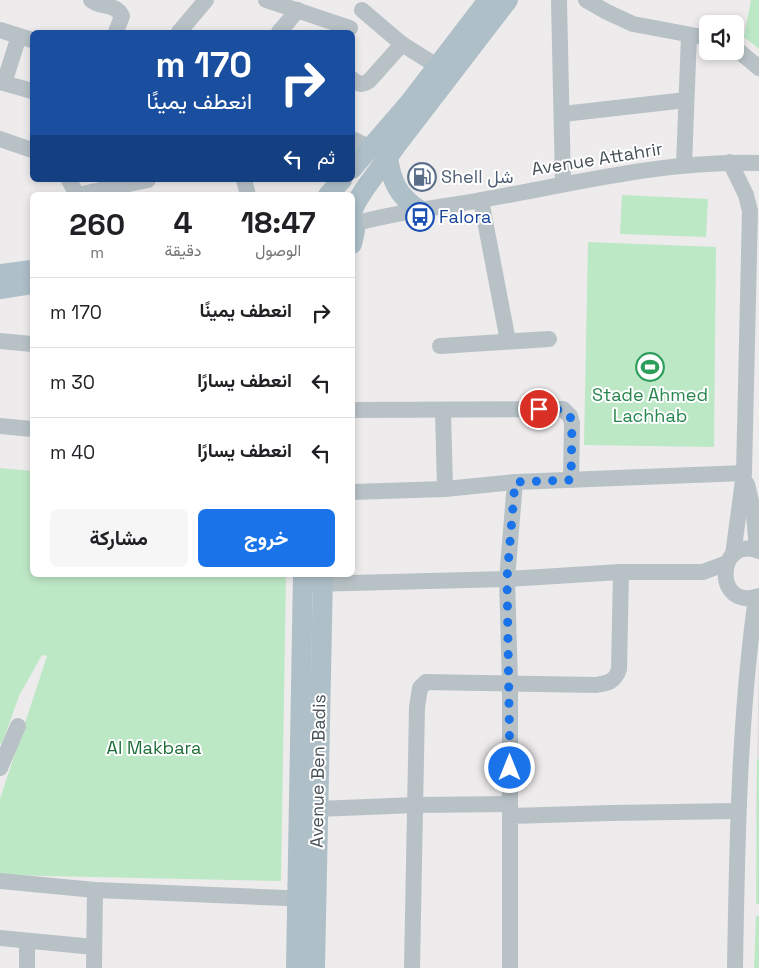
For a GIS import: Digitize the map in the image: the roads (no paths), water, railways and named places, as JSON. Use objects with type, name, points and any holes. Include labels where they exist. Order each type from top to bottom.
[{"type":"main road","points":[[355,213],[357,201],[380,152],[437,66],[488,0]]},
{"type":"main road","points":[[355,167],[380,152],[508,0]]},
{"type":"main road","points":[[380,152],[394,185],[402,196],[418,209]]},
{"type":"main road","points":[[331,192],[340,182]]},
{"type":"main road","points":[[0,274],[30,270]]},
{"type":"main road","points":[[0,289],[30,284]]},
{"type":"main road","name":"Avenue Ben Badis","points":[[296,968],[317,809],[323,579]]},
{"type":"main road","name":"Avenue Ben Badis","points":[[302,580],[306,898],[315,968]]},
{"type":"street","points":[[90,0],[95,4],[116,8],[120,12],[122,16],[117,30]]},
{"type":"street","points":[[181,30],[206,0]]},
{"type":"street","points":[[266,0],[298,10],[348,30],[366,5],[402,44],[437,66]]},
{"type":"street","points":[[559,0],[563,184]]},
{"type":"street","points":[[588,0],[607,12],[633,24],[699,37]]},
{"type":"street","points":[[281,30],[298,10]]},
{"type":"street","points":[[0,30],[26,38],[2,82],[30,90]]},
{"type":"street","points":[[684,165],[689,35]]},
{"type":"street","points":[[355,81],[364,85],[402,44]]},
{"type":"street","points":[[744,56],[759,68]]},
{"type":"street","points":[[562,114],[686,100]]},
{"type":"street","points":[[0,139],[30,149]]},
{"type":"street","points":[[355,140],[380,152]]},
{"type":"street","points":[[730,162],[746,195],[754,206],[744,473],[730,559],[725,571],[729,588],[736,594],[746,598],[757,597],[751,633],[737,811],[735,968]]},
{"type":"street","name":"Avenue Attahrir","points":[[355,225],[418,209],[684,165],[730,162],[759,163]]},
{"type":"street","points":[[91,192],[139,182]]},
{"type":"street","points":[[481,200],[508,341]]},
{"type":"street","points":[[440,346],[549,339]]},
{"type":"street","points":[[0,342],[30,344]]},
{"type":"street","points":[[355,410],[563,410],[570,416],[572,423],[571,480]]},
{"type":"street","points":[[443,410],[445,489]]},
{"type":"street","points":[[0,426],[30,429]]},
{"type":"street","points":[[355,492],[445,489],[515,482],[744,473]]},
{"type":"street","points":[[703,572],[746,549],[758,551],[754,514],[744,473]]},
{"type":"street","points":[[510,968],[510,684],[507,578],[515,482]]},
{"type":"street","points":[[302,580],[507,578],[621,572],[703,572],[726,580]]},
{"type":"street","points":[[412,968],[417,707],[418,692],[422,684],[434,682],[596,685],[609,683],[617,676],[619,669],[621,572]]},
{"type":"street","points":[[736,594],[751,633]]},
{"type":"street","points":[[0,768],[18,726]]},
{"type":"street","points":[[317,809],[416,805],[612,813],[737,811]]},
{"type":"street","points":[[0,881],[95,890],[306,898]]},
{"type":"street","points":[[94,968],[95,890]]},
{"type":"street","points":[[0,938],[94,947]]},
{"type":"street","points":[[27,941],[27,968]]},
{"type":"place","name":"Shell شل","points":[[422,177]]},
{"type":"place","name":"Falora","points":[[420,217]]},
{"type":"place","name":"Stade Ahmed Lachhab","points":[[650,367]]},
{"type":"park label","name":"Al Makbara","points":[[154,748]]}]
